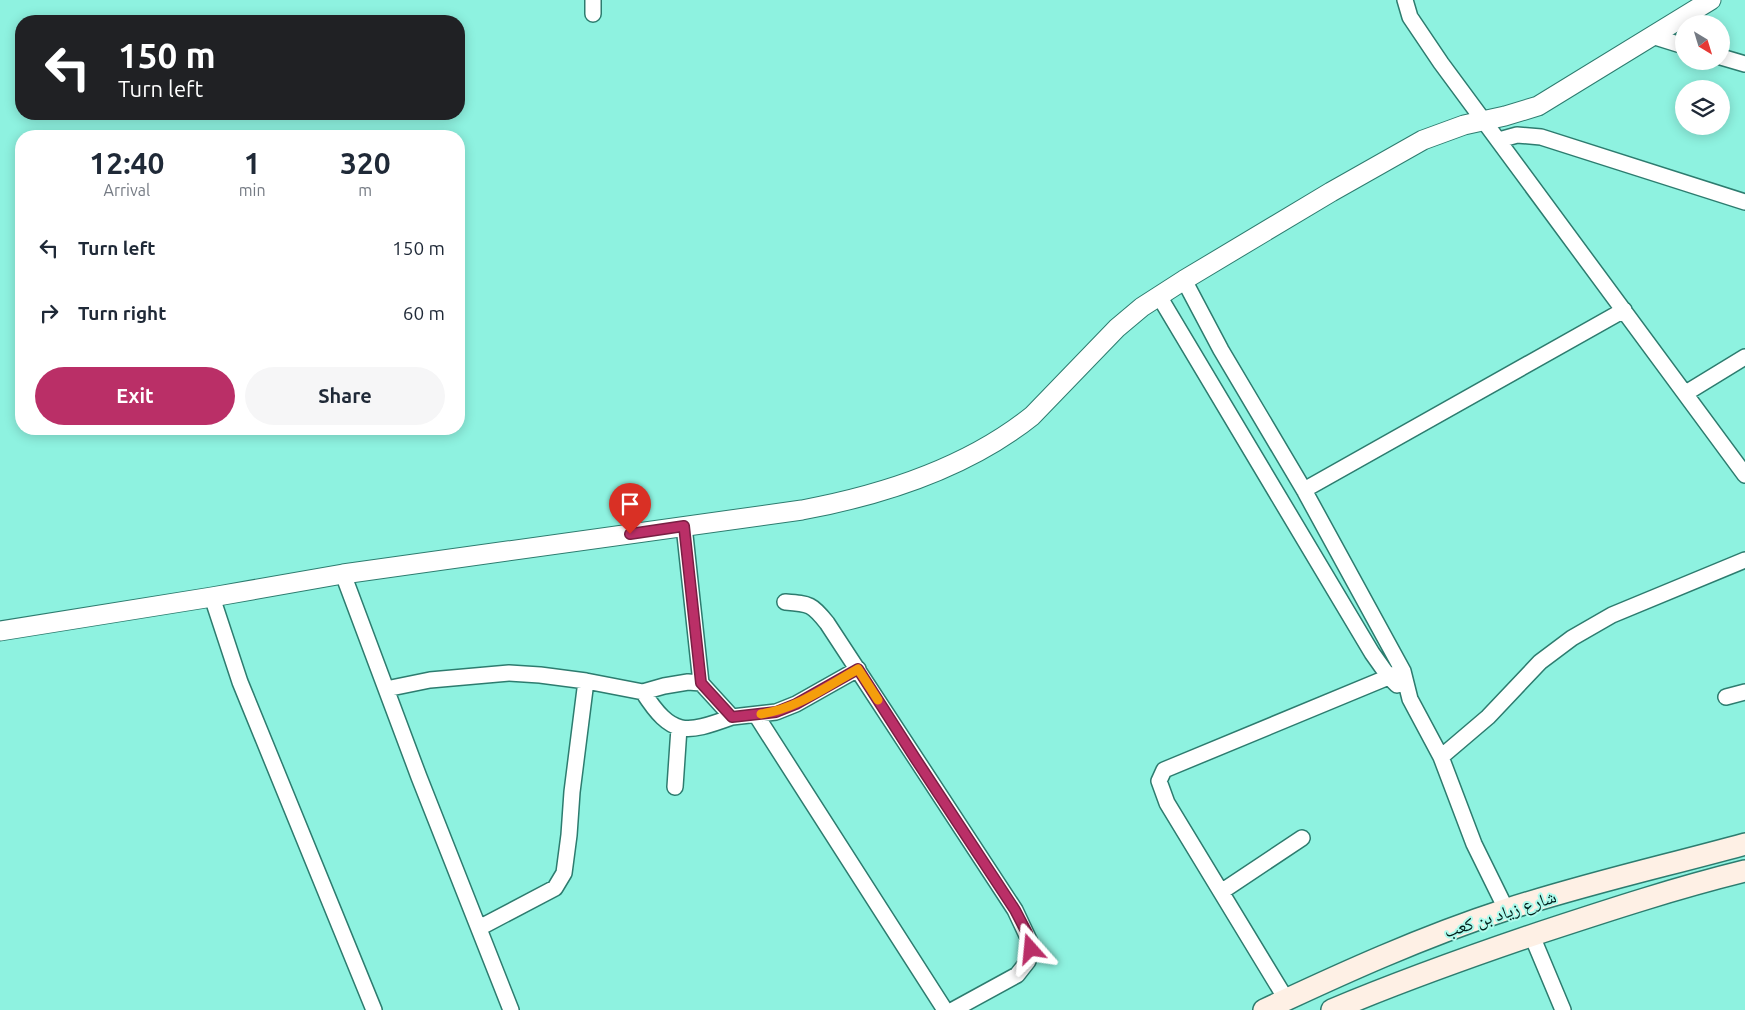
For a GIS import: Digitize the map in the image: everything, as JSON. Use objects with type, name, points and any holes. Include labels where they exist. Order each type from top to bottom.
[{"type":"main road","name":"شارع زياد بن كعب","points":[[1264,1010],[1386,954],[1452,928],[1506,910],[1745,844]]},
{"type":"main road","name":"شارع زياد بن كعب","points":[[1332,1010],[1455,962],[1532,936],[1607,911],[1745,871]]},
{"type":"street","points":[[1405,0],[1410,17],[1441,63],[1745,475]]},
{"type":"street","points":[[0,631],[343,574],[802,510],[850,500],[895,487],[970,456],[996,442],[1032,416],[1118,328],[1159,296],[1331,192],[1423,140],[1444,131],[1518,113],[1538,106],[1711,0]]},
{"type":"street","points":[[1652,36],[1675,43]]},
{"type":"street","points":[[1730,60],[1745,64]]},
{"type":"street","points":[[1499,140],[1517,136],[1541,137],[1745,202]]},
{"type":"street","points":[[1184,280],[1221,350],[1304,490],[1396,674],[1441,756],[1474,844],[1506,910]]},
{"type":"street","points":[[1159,296],[1372,653],[1396,674]]},
{"type":"street","points":[[1304,490],[1624,310]]},
{"type":"street","points":[[1686,393],[1745,357]]},
{"type":"street","points":[[684,526],[701,683],[732,717]]},
{"type":"street","points":[[1441,756],[1488,718],[1540,662],[1556,648],[1588,628],[1628,608],[1745,560]]},
{"type":"street","points":[[343,574],[511,1010]]},
{"type":"street","points":[[212,597],[240,682],[374,1010]]},
{"type":"street","points":[[785,602],[806,604],[815,608],[858,669],[1015,910],[1030,942],[1028,961],[1017,975],[953,1010]]},
{"type":"street","points":[[643,692],[660,715],[679,728],[703,727],[732,717],[776,712],[796,704],[858,669]]},
{"type":"street","points":[[386,689],[430,680],[508,673],[586,681],[643,692],[688,682],[701,683]]},
{"type":"street","points":[[1286,999],[1168,803],[1159,781],[1164,770],[1396,674]]},
{"type":"street","points":[[480,928],[555,888],[564,873],[586,681]]},
{"type":"street","points":[[1726,697],[1745,692]]},
{"type":"street","points":[[756,715],[945,1010]]},
{"type":"street","points":[[675,787],[679,728]]},
{"type":"street","points":[[1221,892],[1302,838]]},
{"type":"street","points":[[1532,936],[1563,1010]]},
{"type":"slow traffic","points":[[761,714],[776,712],[796,704],[858,669],[878,700]]},
{"type":"route","points":[[630,534],[684,526],[701,683],[732,717],[776,712],[796,704],[858,669],[1015,910],[1027,933],[1031,949]]}]
